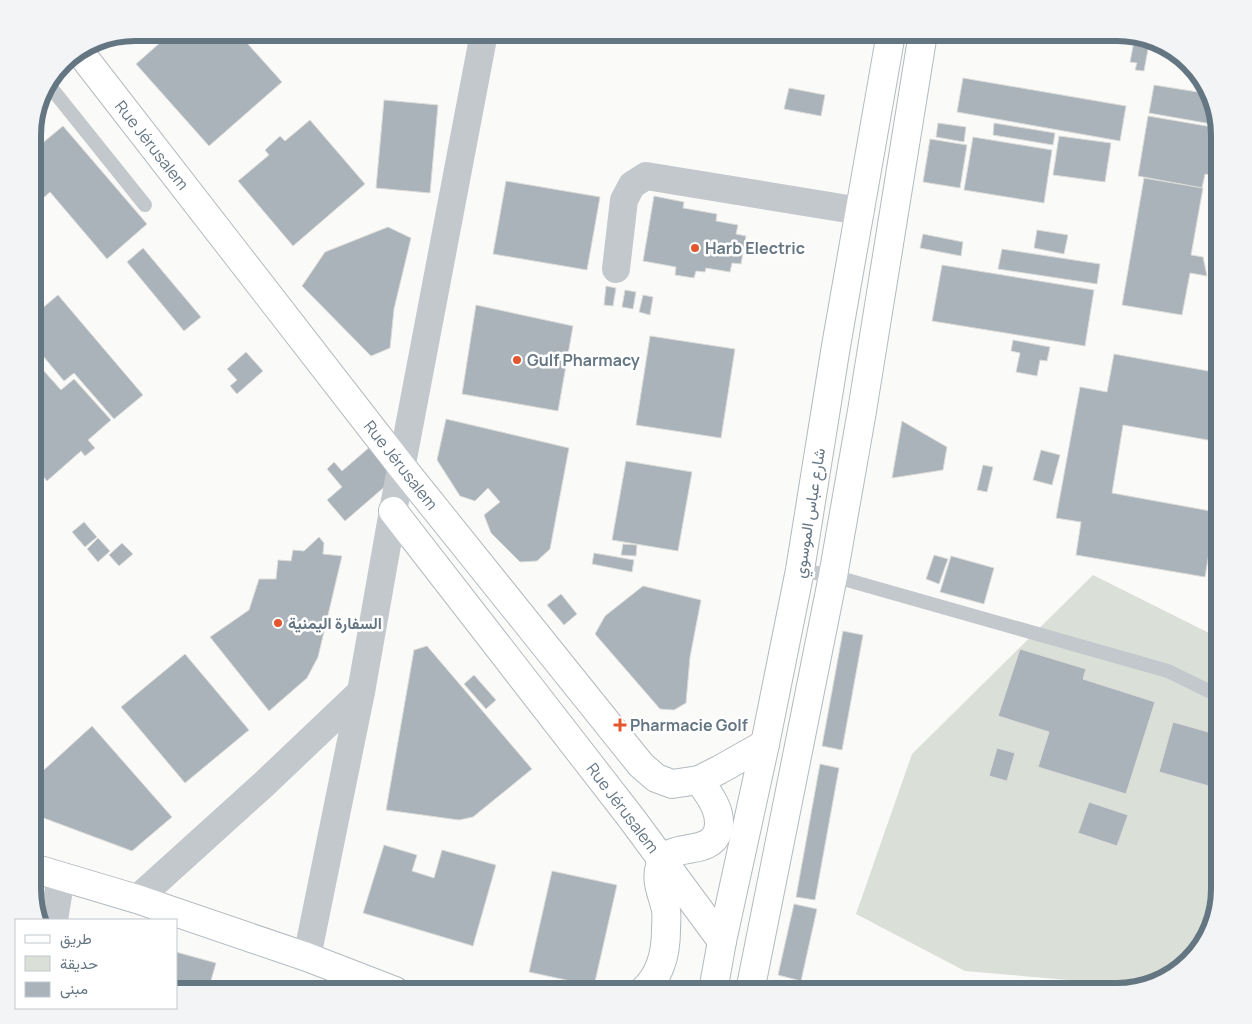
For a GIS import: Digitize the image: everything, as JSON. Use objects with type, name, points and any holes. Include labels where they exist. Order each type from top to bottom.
[{"type":"street","points":[[308,957],[361,692],[401,466],[482,41]]},
{"type":"street","name":"شارع عباس الموسوي","points":[[715,983],[800,570],[836,346],[889,41]]},
{"type":"street","name":"شارع عباس الموسوي","points":[[752,983],[833,576],[921,41]]},
{"type":"street","name":"Rue Jérusalem","points":[[84,57],[401,466],[641,765],[656,778],[672,784],[699,780],[765,744]]},
{"type":"street","points":[[616,269],[624,200],[632,185],[646,176],[860,211]]},
{"type":"street","name":"Rue Jérusalem","points":[[393,511],[662,859],[722,940]]},
{"type":"street","points":[[137,899],[361,692]]},
{"type":"street","points":[[652,983],[661,967],[666,946],[666,912],[658,874],[662,859],[683,849],[702,847],[713,841],[717,834],[719,816],[711,798],[699,780]]},
{"type":"street","points":[[41,871],[137,899],[308,957],[373,983]]},
{"type":"street","points":[[54,919],[61,877]]},
{"type":"lane","points":[[53,90],[145,205]]},
{"type":"lane","points":[[800,570],[833,576],[1168,672],[1211,692]]},
{"type":"green space","points":[[1093,575],[1211,634],[1211,889],[1206,919],[1195,941],[1174,963],[1153,976],[1123,983],[1103,983],[965,971],[856,914],[912,754]]},
{"type":"building","points":[[162,41],[245,41],[282,82],[209,146],[136,64]]},
{"type":"building","points":[[1134,43],[1149,47],[1144,71],[1135,70],[1137,63],[1130,62]]},
{"type":"building","points":[[963,78],[1126,106],[1120,141],[957,112]]},
{"type":"building","points":[[1154,85],[1200,92],[1206,105],[1210,124],[1149,113]]},
{"type":"building","points":[[789,88],[825,95],[821,116],[784,109]]},
{"type":"building","points":[[384,100],[438,105],[430,193],[376,188]]},
{"type":"building","points":[[1148,116],[1210,127],[1211,175],[1205,174],[1202,188],[1138,176]]},
{"type":"building","points":[[310,120],[365,184],[293,246],[238,181],[269,155],[265,150],[280,136],[285,141]]},
{"type":"building","points":[[938,123],[966,127],[964,142],[936,137]]},
{"type":"building","points":[[994,123],[1055,133],[1053,145],[993,135]]},
{"type":"building","points":[[63,126],[147,224],[107,259],[50,192],[41,200],[41,144]]},
{"type":"building","points":[[1059,136],[1111,143],[1105,182],[1053,175]]},
{"type":"building","points":[[973,137],[1052,150],[1044,203],[964,190]]},
{"type":"building","points":[[930,139],[967,145],[960,188],[923,182]]},
{"type":"building","points":[[1144,178],[1203,188],[1191,255],[1203,257],[1207,276],[1190,273],[1182,315],[1122,305]]},
{"type":"building","points":[[506,181],[600,197],[587,270],[493,254]]},
{"type":"building","name":"Harb Electric","points":[[654,196],[684,202],[683,208],[717,214],[716,221],[738,225],[736,234],[746,236],[741,264],[732,263],[730,272],[706,268],[705,272],[696,271],[694,278],[675,275],[676,267],[643,261]]},
{"type":"building","points":[[388,227],[411,238],[394,309],[390,348],[371,356],[302,286],[325,252]]},
{"type":"building","points":[[1037,230],[1068,235],[1064,254],[1034,248]]},
{"type":"building","points":[[923,234],[963,242],[961,256],[920,248]]},
{"type":"building","points":[[143,248],[201,317],[184,331],[127,262]]},
{"type":"building","points":[[1002,249],[1100,264],[1097,284],[998,269]]},
{"type":"building","points":[[942,265],[1094,290],[1085,346],[932,321]]},
{"type":"building","points":[[606,286],[616,288],[613,306],[604,305]]},
{"type":"building","points":[[625,290],[636,292],[633,309],[622,307]]},
{"type":"building","points":[[58,295],[143,395],[114,419],[74,373],[64,381],[41,354],[41,309]]},
{"type":"building","points":[[643,295],[653,297],[650,315],[639,312]]},
{"type":"building","name":"Gulf Pharmacy","points":[[476,305],[573,326],[558,411],[462,394]]},
{"type":"building","points":[[650,336],[735,349],[721,438],[636,425]]},
{"type":"building","points":[[1013,340],[1050,347],[1047,361],[1040,360],[1037,376],[1016,372],[1020,353],[1011,351]]},
{"type":"building","points":[[246,352],[263,371],[237,394],[230,386],[237,380],[227,369]]},
{"type":"building","points":[[1114,354],[1211,372],[1211,441],[1123,425],[1112,493],[1211,511],[1211,542],[1205,577],[1076,555],[1081,522],[1056,518],[1080,387],[1107,392]]},
{"type":"building","points":[[43,370],[61,390],[74,379],[111,420],[88,440],[95,448],[85,456],[81,451],[47,481],[41,474],[41,372]]},
{"type":"building","points":[[446,419],[569,448],[550,549],[537,561],[520,562],[491,533],[484,515],[500,502],[488,488],[475,501],[460,496],[437,460]]},
{"type":"building","points":[[902,421],[947,447],[943,470],[892,478]]},
{"type":"building","points":[[371,446],[397,476],[345,521],[327,500],[342,487],[327,469],[334,462],[342,471]]},
{"type":"building","points":[[1041,450],[1060,455],[1052,485],[1033,480]]},
{"type":"building","points":[[626,461],[692,472],[678,551],[612,540]]},
{"type":"building","points":[[983,465],[993,467],[987,492],[977,490]]},
{"type":"building","points":[[84,522],[97,537],[85,547],[72,532]]},
{"type":"building","name":"السفارة اليمنية","points":[[319,537],[324,543],[323,554],[342,556],[318,657],[307,678],[269,711],[210,637],[249,610],[259,579],[276,579],[278,560],[291,561],[293,550],[304,551]]},
{"type":"building","points":[[98,538],[110,551],[98,562],[87,549]]},
{"type":"building","points":[[122,543],[133,554],[119,566],[109,555]]},
{"type":"building","points":[[623,544],[637,545],[636,556],[621,555]]},
{"type":"building","points":[[594,553],[634,560],[632,572],[592,564]]},
{"type":"building","points":[[934,555],[948,559],[939,584],[926,579]]},
{"type":"building","points":[[951,556],[994,568],[984,604],[940,592]]},
{"type":"building","points":[[643,586],[701,600],[690,657],[686,703],[674,710],[660,709],[595,634],[605,616]]},
{"type":"building","points":[[561,594],[577,614],[564,625],[547,605]]},
{"type":"building","points":[[843,631],[863,635],[842,750],[822,746]]},
{"type":"building","points":[[427,646],[532,769],[473,817],[459,820],[386,810],[414,650]]},
{"type":"building","points":[[1020,649],[1086,669],[1083,679],[1155,702],[1126,794],[1038,767],[1049,732],[998,716]]},
{"type":"building","points":[[185,654],[249,730],[185,783],[121,707]]},
{"type":"building","points":[[474,675],[496,700],[486,709],[464,684]]},
{"type":"building","points":[[1173,722],[1211,733],[1211,787],[1159,772]]},
{"type":"building","points":[[92,726],[172,817],[132,851],[41,817],[41,773]]},
{"type":"building","points":[[997,748],[1015,753],[1007,781],[989,776]]},
{"type":"building","points":[[820,764],[839,768],[815,900],[796,897]]},
{"type":"building","points":[[1089,802],[1128,815],[1117,846],[1078,833]]},
{"type":"building","points":[[384,845],[417,855],[412,871],[434,878],[442,850],[496,865],[473,946],[363,913]]},
{"type":"building","points":[[552,871],[617,885],[595,983],[580,983],[529,972]]},
{"type":"building","points":[[794,904],[817,909],[801,981],[778,975]]},
{"type":"building","points":[[178,953],[216,963],[210,983],[178,983]]},
{"type":"place","name":"Harb Electric","points":[[695,248]]},
{"type":"place","name":"Gulf Pharmacy","points":[[517,360]]},
{"type":"place","name":"السفارة اليمنية","points":[[278,623]]},
{"type":"place","name":"Pharmacie Golf","points":[[620,725]]}]
